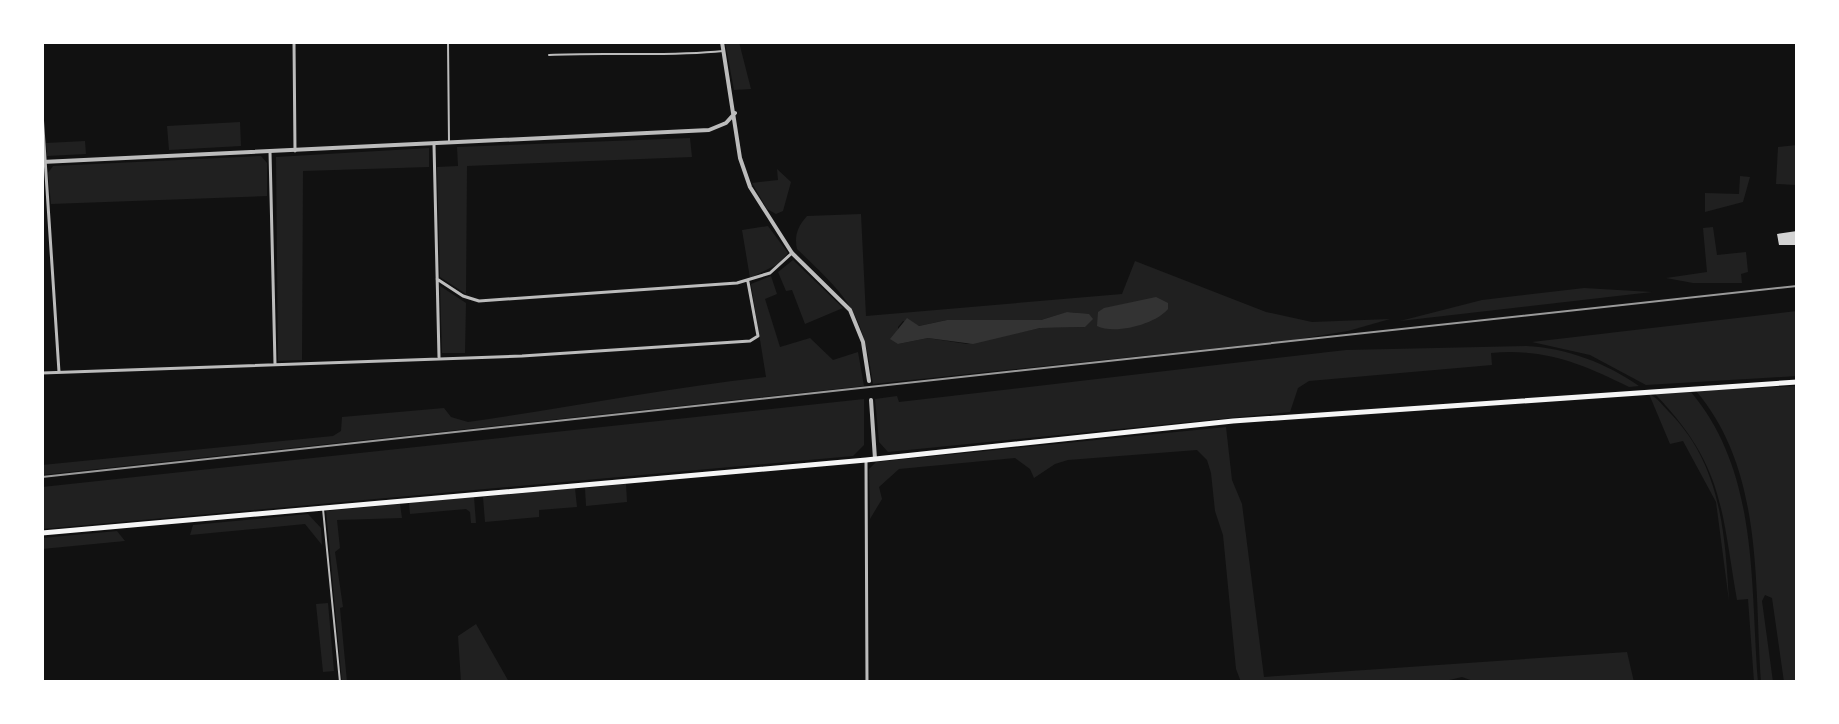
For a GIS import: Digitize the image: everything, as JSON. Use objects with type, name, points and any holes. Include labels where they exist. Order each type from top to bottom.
[{"type":"main road","points":[[42,533],[866,460],[1233,421],[1797,382]]},
{"type":"street","points":[[294,42],[295,151]]},
{"type":"street","points":[[722,42],[740,158],[750,187],[792,253],[850,310],[863,342],[869,381]]},
{"type":"street","points":[[42,113],[59,372]]},
{"type":"street","points":[[44,162],[709,130],[726,123],[735,113]]},
{"type":"street","points":[[434,144],[439,357]]},
{"type":"street","points":[[270,152],[275,364]]},
{"type":"street","points":[[437,279],[463,296],[479,301],[748,282],[777,268],[792,253]]},
{"type":"street","points":[[42,373],[522,356],[754,341],[758,336],[748,282]]},
{"type":"street","points":[[871,400],[875,459]]},
{"type":"street","points":[[866,460],[867,682]]},
{"type":"lane","points":[[448,42],[449,143]]},
{"type":"lane","points":[[549,55],[609,52],[669,56],[724,51]]},
{"type":"lane","points":[[323,508],[340,682]]},
{"type":"shaded area","points":[[725,42],[739,42],[751,89],[734,90]]},
{"type":"shaded area","points":[[240,122],[241,146],[169,150],[167,126]]},
{"type":"shaded area","points":[[690,138],[692,157],[467,166],[466,294],[440,277],[437,167],[458,166],[457,147]]},
{"type":"shaded area","points":[[85,141],[86,154],[47,156],[46,143]]},
{"type":"shaded area","points":[[1797,145],[1796,185],[1776,184],[1778,147]]},
{"type":"shaded area","points":[[429,148],[429,167],[303,171],[302,360],[278,361],[276,157]]},
{"type":"shaded area","points":[[261,156],[267,163],[267,196],[51,204],[48,173],[53,166]]},
{"type":"shaded area","points":[[777,169],[791,182],[783,211],[776,214],[767,209],[752,183],[778,180]]},
{"type":"shaded area","points":[[1740,176],[1750,177],[1743,202],[1705,212],[1705,193],[1739,194]]},
{"type":"shaded area","points":[[861,214],[866,316],[1122,294],[1135,261],[1266,312],[1312,322],[1390,319],[1348,331],[1293,340],[873,384],[864,339],[851,308],[797,249],[798,231],[807,216]],"holes":[[[1068,312],[1077,313],[1085,327],[1040,328],[967,344],[928,338],[898,344],[898,327],[903,321],[919,326],[947,320],[1041,320]]]},
{"type":"shaded area","points":[[768,226],[788,253],[778,264],[750,278],[742,230]]},
{"type":"shaded area","points":[[1713,227],[1717,255],[1746,252],[1748,272],[1741,274],[1742,283],[1693,283],[1666,278],[1707,272],[1703,228]]},
{"type":"shaded area","points":[[793,260],[843,308],[805,324],[792,290],[786,291],[778,272]]},
{"type":"shaded area","points":[[771,276],[777,294],[765,299],[780,347],[810,338],[833,360],[858,352],[864,386],[42,475],[42,465],[333,436],[341,431],[342,417],[444,408],[451,417],[468,422],[766,377],[751,284]]},
{"type":"shaded area","points":[[440,286],[466,303],[465,353],[442,353]]},
{"type":"shaded area","points":[[1584,288],[1652,292],[1400,321],[1482,300]]},
{"type":"shaded area","points":[[1156,297],[1168,303],[1168,309],[1154,319],[1124,329],[1097,326],[1098,312],[1104,308]]},
{"type":"shaded area","points":[[1797,311],[1797,376],[1646,385],[1590,355],[1532,342]]},
{"type":"shaded area","points":[[1067,312],[1089,314],[1093,319],[1085,327],[1040,328],[973,344],[928,338],[898,344],[890,339],[907,318],[919,326],[947,320],[1041,320]]},
{"type":"shaded area","points":[[1526,346],[1586,358],[1639,386],[1629,387],[1595,371],[1546,355],[1491,353],[1492,365],[1309,381],[1298,388],[1290,412],[888,452],[879,442],[875,399],[897,396],[899,402],[1346,350]]},
{"type":"shaded area","points":[[1797,386],[1797,682],[1784,682],[1772,598],[1765,595],[1762,601],[1773,682],[1761,682],[1755,568],[1745,492],[1734,456],[1718,422],[1696,391]]},
{"type":"shaded area","points":[[1691,392],[1713,424],[1729,457],[1740,493],[1751,568],[1758,682],[1754,682],[1748,599],[1737,600],[1716,490],[1695,444],[1655,394]]},
{"type":"shaded area","points":[[1649,394],[1688,434],[1710,478],[1717,502],[1722,526],[1729,601],[1716,502],[1683,441],[1670,444]]},
{"type":"shaded area","points":[[864,399],[864,445],[853,456],[42,529],[42,487]]},
{"type":"shaded area","points":[[1226,427],[1232,480],[1242,504],[1264,677],[1627,652],[1634,682],[1476,682],[1462,677],[1441,682],[1241,682],[1236,669],[1223,535],[1215,511],[1211,473],[1207,460],[1197,450],[1068,460],[1055,464],[1034,478],[1030,469],[1015,458],[899,469],[879,487],[882,499],[870,519],[869,469],[876,462]]},
{"type":"shaded area","points":[[626,484],[627,502],[586,506],[585,488]]},
{"type":"shaded area","points":[[575,488],[577,507],[539,510],[539,517],[485,522],[483,497]]},
{"type":"shaded area","points":[[474,497],[476,523],[471,523],[470,512],[466,509],[410,514],[409,503]]},
{"type":"shaded area","points":[[400,504],[402,518],[337,520],[340,548],[335,552],[343,607],[340,608],[347,682],[342,682],[326,511]]},
{"type":"shaded area","points":[[308,514],[321,528],[322,545],[305,524],[190,535],[193,525]]},
{"type":"shaded area","points":[[117,531],[125,541],[42,549],[42,538]]},
{"type":"shaded area","points":[[328,603],[334,671],[323,672],[316,604]]},
{"type":"shaded area","points":[[476,624],[509,682],[461,682],[458,636]]},
{"type":"building","points":[[1797,231],[1797,245],[1779,245],[1777,234]]},
{"type":"railway","points":[[42,477],[1797,286]]}]
